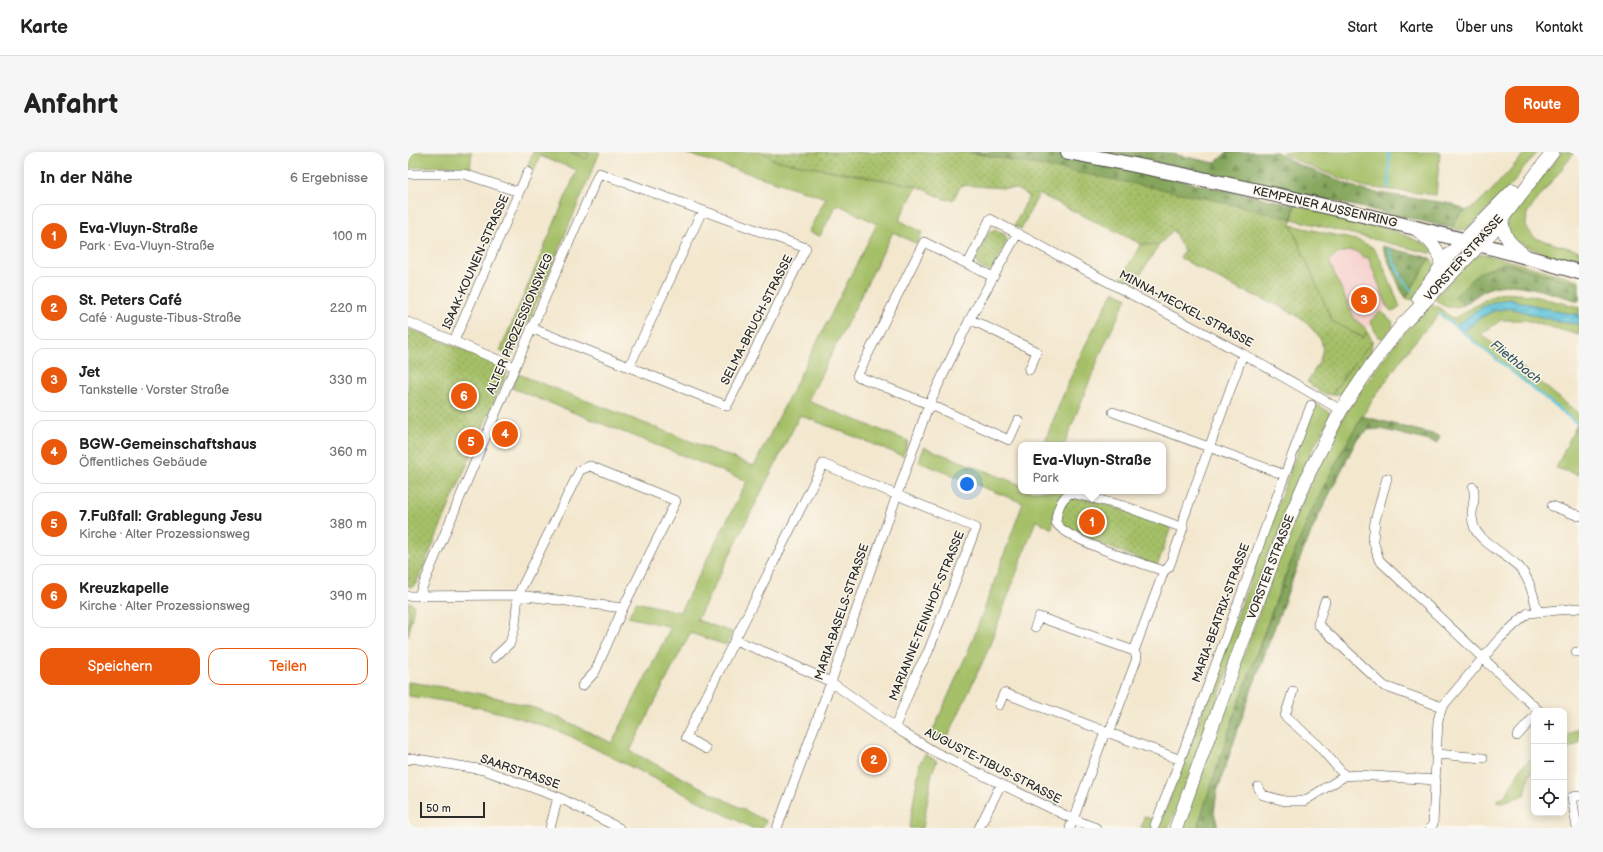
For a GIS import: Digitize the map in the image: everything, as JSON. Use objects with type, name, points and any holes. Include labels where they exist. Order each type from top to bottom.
[{"type":"main road","name":"KEMPENER AUSSENRING","points":[[1068,152],[1266,193],[1414,227],[1579,272]]},
{"type":"main road","name":"VORSTER STRASSE","points":[[1402,325],[1410,308],[1441,266],[1463,240],[1504,201],[1549,152]]},
{"type":"main road","name":"VORSTER STRASSE","points":[[1176,828],[1240,649],[1285,530],[1309,473],[1341,410],[1361,379],[1402,325],[1492,232],[1553,152]]},
{"type":"main road","points":[[1502,217],[1502,226],[1506,237],[1527,257]]},
{"type":"main road","points":[[1414,227],[1435,246],[1440,257],[1441,266]]},
{"type":"street","name":"ISAAK-KOUNEN-STRASSE","points":[[454,341],[528,172]]},
{"type":"street","name":"SELMA-BRUCH-STRASSE","points":[[532,328],[728,406],[806,248],[598,173]]},
{"type":"street","name":"ALTER PROZESSIONSWEG","points":[[419,595],[514,367],[598,173]]},
{"type":"street","name":"ISAAK-KOUNEN-STRASSE","points":[[408,174],[464,174],[519,192]]},
{"type":"street","points":[[629,367],[702,211]]},
{"type":"street","points":[[968,264],[990,219],[1017,234]]},
{"type":"street","name":"MARIA-BASELS-STRASSE","points":[[777,828],[895,495],[929,404],[970,319],[1017,234]]},
{"type":"street","name":"MINNA-MECKEL-STRASSE","points":[[1017,234],[1243,354],[1341,410]]},
{"type":"street","points":[[993,277],[924,242],[857,376],[929,404],[1009,440],[1018,420]]},
{"type":"street","points":[[970,319],[1037,352],[1029,370]]},
{"type":"street","name":"ISAAK-KOUNEN-STRASSE","points":[[408,322],[514,367]]},
{"type":"street","points":[[1070,828],[1105,732],[1111,728],[1137,658],[1134,651],[1164,571],[1169,567],[1184,528],[1183,520],[1243,354]]},
{"type":"street","name":"MARIA-BEATRIX-STRASSE","points":[[1155,825],[1181,760],[1284,475],[1312,405]]},
{"type":"street","points":[[1113,412],[1284,475]]},
{"type":"street","points":[[706,749],[686,738],[823,464],[895,495]]},
{"type":"street","points":[[494,658],[510,643],[515,625],[518,595],[580,470],[590,466],[676,501],[623,608],[595,672],[582,686]]},
{"type":"street","points":[[1387,478],[1375,521],[1373,540],[1379,560],[1536,708]]},
{"type":"street","points":[[1473,487],[1476,494],[1471,513],[1476,529],[1483,538],[1520,568],[1531,585],[1538,612]]},
{"type":"street","points":[[1070,494],[1065,497],[1059,508],[1056,522],[1062,529],[1099,548],[1164,571]]},
{"type":"street","points":[[1075,494],[1124,506],[1184,528]]},
{"type":"street","name":"MARIANNE-TENNHOF-STRASSE","points":[[895,495],[976,528],[928,652],[916,674],[895,727]]},
{"type":"street","points":[[1552,506],[1579,516]]},
{"type":"street","points":[[408,596],[518,595],[623,608]]},
{"type":"street","points":[[1325,601],[1318,624],[1384,686],[1442,707]]},
{"type":"street","points":[[1430,828],[1433,824],[1438,720],[1442,707],[1500,638],[1528,613],[1579,608]]},
{"type":"street","points":[[1035,627],[1039,617],[1134,651]]},
{"type":"street","name":"AUGUSTE-TIBUS-STRASSE","points":[[735,640],[772,655],[830,682],[934,752],[1073,819],[1096,828]]},
{"type":"street","points":[[1293,691],[1285,716],[1318,745],[1345,776]]},
{"type":"street","points":[[999,704],[1004,693],[1181,760]]},
{"type":"street","points":[[1517,736],[1531,720]]},
{"type":"street","points":[[1437,754],[1483,758]]},
{"type":"street","name":"SAARSTRASSE","points":[[408,760],[411,758],[484,770],[558,797],[619,828]]},
{"type":"street","points":[[1258,787],[1263,795],[1285,801],[1304,802],[1345,776],[1358,775],[1436,780]]},
{"type":"street","points":[[979,828],[1001,784]]},
{"type":"street","points":[[1577,828],[1572,798],[1579,796]]},
{"type":"street","points":[[550,828],[558,797]]},
{"type":"shaded area","points":[[1350,250],[1368,257],[1388,308],[1373,317],[1367,330],[1354,318],[1329,261],[1332,258]]},
{"type":"green space","points":[[408,152],[472,152],[470,169],[442,166],[408,168]]},
{"type":"green space","points":[[533,152],[600,152],[528,322],[513,353],[509,355],[500,351],[577,170],[540,156],[534,171],[527,168]]},
{"type":"green space","points":[[569,152],[590,152],[587,159]]},
{"type":"green space","points":[[682,152],[763,152],[774,160],[917,186],[899,220],[922,232],[917,244],[893,232],[808,401],[908,441],[903,456],[800,415],[697,620],[732,632],[726,645],[690,633],[630,751],[766,821],[763,828],[752,828],[570,736],[550,728],[490,710],[408,696],[408,682],[493,697],[543,711],[561,718],[612,743],[671,627],[628,617],[636,602],[680,612],[747,481],[512,388],[518,374],[754,466],[877,224],[837,204],[820,236],[808,232],[826,198]]},
{"type":"green space","points":[[763,152],[966,152],[1210,199],[1292,219],[1291,225],[1332,321],[1363,338],[1367,330],[1372,341],[1344,376],[1332,395],[1322,393],[1307,382],[1318,364],[1323,348],[1321,340],[1309,325],[1288,311],[1228,284],[1180,258],[1184,250],[1173,230],[1159,245],[1141,244],[1039,194],[1021,229],[1014,226],[1029,196],[1016,189],[961,185],[953,200],[944,199],[917,186],[774,160]]},
{"type":"green space","points":[[966,152],[1041,152],[1081,159],[1295,205],[1292,219],[1129,183]]},
{"type":"green space","points":[[1102,152],[1163,152],[1215,163],[1227,152],[1277,152],[1297,164],[1365,191],[1453,204],[1466,211],[1459,215],[1452,228],[1201,171]]},
{"type":"green space","points":[[1282,152],[1440,152],[1436,195],[1365,187],[1321,171],[1287,156]]},
{"type":"green space","points":[[1526,152],[1538,152],[1524,167],[1514,182],[1479,218],[1466,229],[1461,230],[1452,228],[1459,215],[1475,206],[1493,189]]},
{"type":"green space","points":[[1560,152],[1575,152],[1527,213],[1526,226],[1534,238],[1579,251],[1579,264],[1547,255],[1522,244],[1510,238],[1506,229],[1509,214],[1552,165]]},
{"type":"green space","points":[[1295,205],[1390,229],[1429,246],[1434,252],[1429,253],[1292,219]]},
{"type":"green space","points":[[1291,225],[1360,241],[1372,247],[1380,258],[1400,307],[1395,311],[1391,311],[1388,308],[1368,257],[1363,258],[1358,252],[1346,251],[1338,254],[1329,261],[1354,318],[1367,330],[1364,338],[1332,321]]},
{"type":"green space","points":[[996,230],[1005,235],[1007,241],[993,269],[987,271],[978,266],[975,259],[989,232]]},
{"type":"green space","points":[[1141,244],[1159,245],[1134,284],[1121,278]]},
{"type":"green space","points":[[1382,246],[1430,258],[1406,298],[1401,290]]},
{"type":"green space","points":[[1483,254],[1579,280],[1579,284],[1504,263],[1454,296],[1464,305],[1448,307],[1434,298],[1475,256]]},
{"type":"green space","points":[[1430,258],[1436,267],[1413,300],[1406,298]]},
{"type":"green space","points":[[1504,263],[1579,284],[1579,301],[1533,288],[1509,285],[1487,289],[1464,305],[1454,297],[1478,273]]},
{"type":"green space","points":[[1114,291],[1127,298],[1102,350],[1065,442],[1045,442],[1059,405],[1094,328]]},
{"type":"green space","points":[[1503,293],[1529,295],[1579,307],[1579,315],[1491,302],[1464,332],[1478,319],[1493,311],[1510,308],[1559,322],[1579,324],[1579,335],[1525,320],[1501,320],[1481,334],[1579,414],[1579,475],[1556,468],[1577,424],[1439,314],[1411,346],[1373,399],[1341,453],[1284,578],[1235,713],[1197,828],[1184,828],[1185,819],[1288,533],[1333,434],[1383,359],[1426,306],[1430,304],[1437,306],[1453,319],[1490,297]]},
{"type":"green space","points":[[1381,311],[1392,321],[1393,326],[1383,338],[1378,337],[1370,321]]},
{"type":"green space","points":[[408,329],[428,335],[506,368],[507,371],[416,584],[408,587]]},
{"type":"green space","points":[[1372,341],[1371,353],[1343,393],[1332,395],[1344,376]]},
{"type":"green space","points":[[1315,403],[1329,412],[1330,418],[1311,452],[1291,501],[1201,745],[1169,827],[1157,828],[1159,827],[1175,786]]},
{"type":"green space","points":[[1362,416],[1440,436],[1437,443],[1381,429],[1368,430],[1357,439],[1303,551],[1250,694],[1217,792],[1214,812],[1218,828],[1197,828],[1235,713],[1296,548],[1312,510]]},
{"type":"green space","points":[[924,447],[1018,484],[1018,494],[1064,494],[1054,514],[1052,529],[1036,520],[988,650],[945,743],[931,735],[972,642],[1023,503],[919,462]]},
{"type":"green space","points":[[1071,497],[1097,501],[1171,527],[1157,566],[1108,547],[1066,528],[1060,520],[1060,517],[1065,504]]},
{"type":"green space","points":[[408,603],[412,603],[414,605],[408,637]]},
{"type":"green space","points":[[1579,728],[1579,744],[1567,748],[1567,735]]},
{"type":"green space","points":[[925,754],[937,761],[932,773],[923,828],[909,828],[920,763]]},
{"type":"green space","points":[[1531,759],[1531,773],[1525,795],[1499,803],[1497,800],[1506,795],[1522,766]]},
{"type":"green space","points":[[1144,816],[1154,820],[1151,828],[1141,828]]},
{"type":"water","points":[[1509,299],[1579,315],[1579,324],[1559,322],[1510,308],[1493,311],[1478,319],[1464,332],[1456,326],[1481,308]]},
{"type":"waterway","name":"Fliethbach","points":[[1389,152],[1389,188]]},
{"type":"waterway","name":"Fliethbach","points":[[1389,249],[1398,271],[1411,290]]},
{"type":"waterway","name":"Fliethbach","points":[[1440,314],[1579,425]]},
{"type":"place","name":"Jet","points":[[1364,300]]},
{"type":"place","name":"Kreuzkapelle","points":[[464,396]]},
{"type":"place","name":"BGW-Gemeinschaftshaus","points":[[505,434]]},
{"type":"place","name":"7.Fußfall: Grablegung Jesu","points":[[471,442]]},
{"type":"place","name":"Eva-Vluyn-Straße","points":[[1092,522]]},
{"type":"place","name":"St. Peters Café","points":[[874,760]]}]
